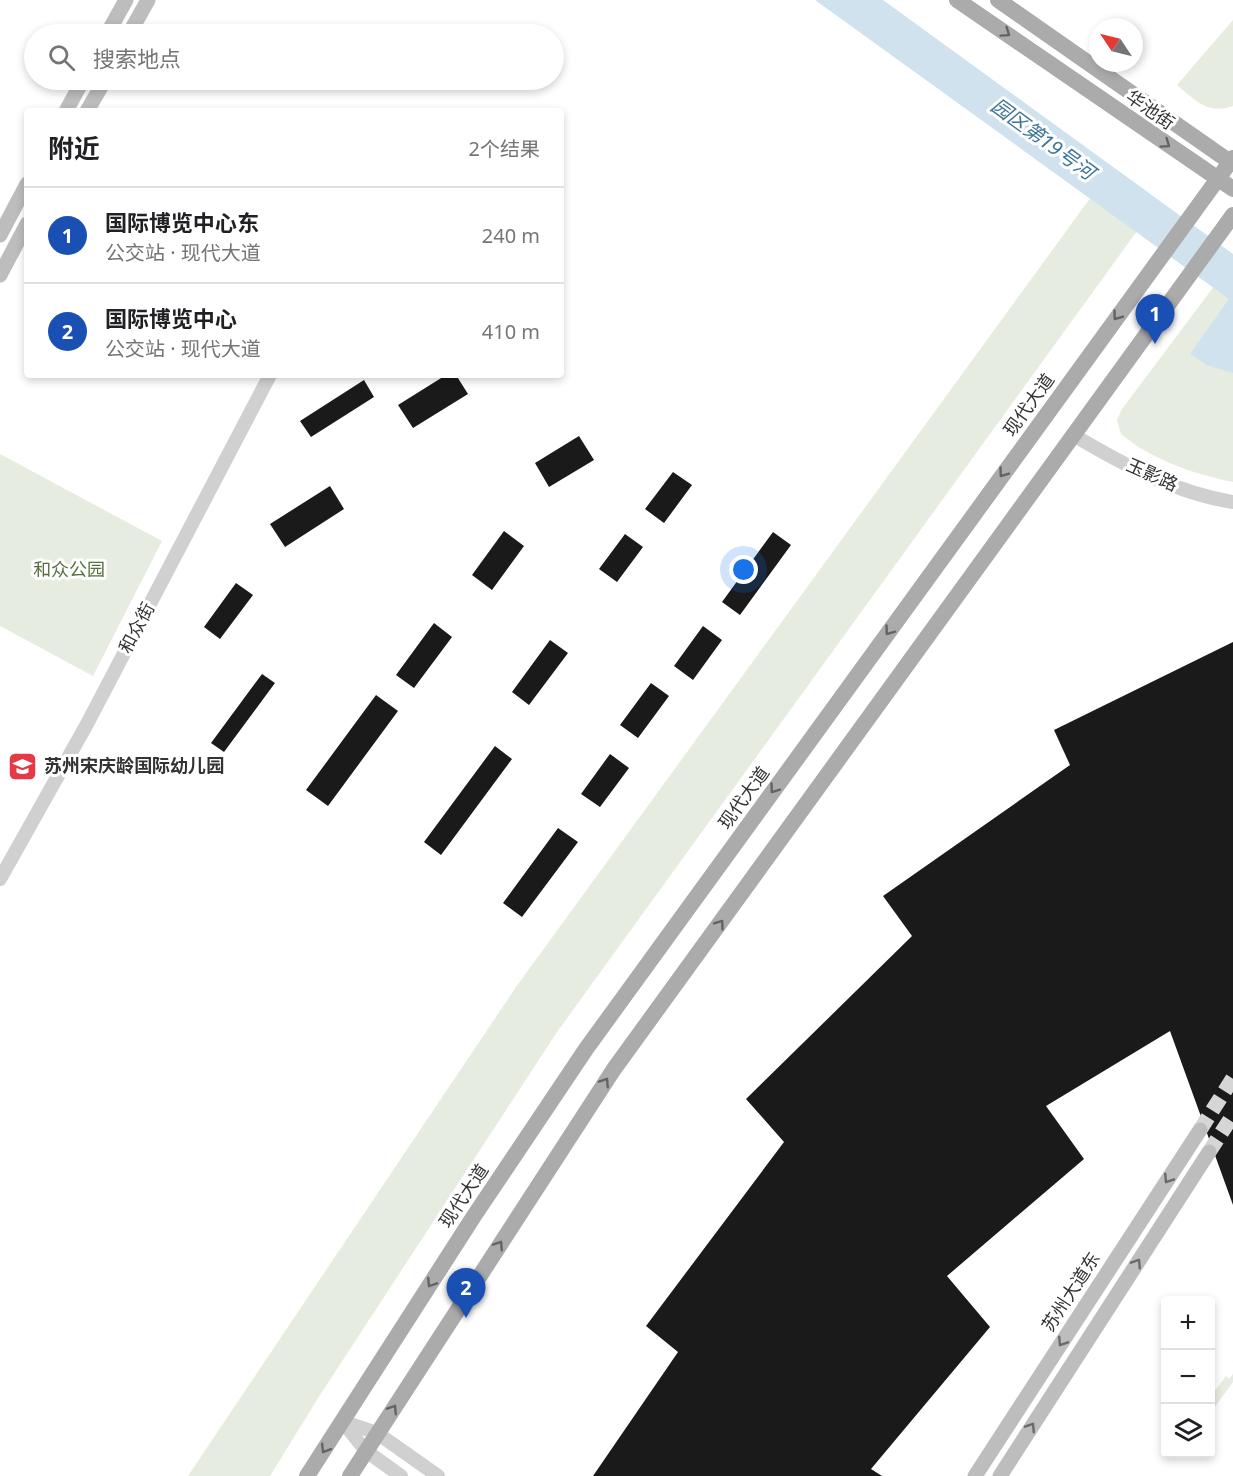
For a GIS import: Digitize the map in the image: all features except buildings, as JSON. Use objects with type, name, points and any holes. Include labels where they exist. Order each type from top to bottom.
[{"type":"main road","points":[[113,24],[126,0]]},
{"type":"main road","points":[[135,24],[148,0]]},
{"type":"main road","name":"华池街","points":[[957,0],[1233,189]]},
{"type":"main road","name":"华池街","points":[[998,0],[1232,161]]},
{"type":"main road","points":[[68,107],[77,90]]},
{"type":"main road","points":[[89,108],[99,90]]},
{"type":"main road","name":"现代大道","points":[[307,1476],[474,1216],[586,1049],[1186,220],[1232,161]]},
{"type":"main road","points":[[0,235],[24,190]]},
{"type":"main road","points":[[350,1476],[614,1069],[1233,216]]},
{"type":"main road","points":[[0,275],[24,230]]},
{"type":"main road","name":"苏州大道东","points":[[975,1476],[1200,1130]]},
{"type":"main road","points":[[1000,1476],[1209,1152]]},
{"type":"street","name":"和众街","points":[[0,879],[87,724],[268,378]]},
{"type":"street","name":"玉影路","points":[[1075,435],[1161,481],[1233,502]]},
{"type":"street","points":[[342,1421],[377,1433],[438,1476]]},
{"type":"street","points":[[342,1421],[366,1451],[401,1476]]},
{"type":"green space","points":[[1233,20],[1233,106],[1216,109],[1196,101],[1177,85]]},
{"type":"green space","points":[[1091,197],[1137,231],[557,1032],[320,1395],[270,1476],[188,1476],[516,987]]},
{"type":"green space","points":[[1233,261],[1233,482],[1203,475],[1160,459],[1121,434],[1117,420],[1122,409]]},
{"type":"green space","name":"和众公园","points":[[0,454],[162,541],[93,676],[0,626]]},
{"type":"green space","points":[[1233,1374],[1233,1382],[1215,1407],[1215,1391],[1226,1376],[1229,1379]]},
{"type":"water","name":"园区第19号河","points":[[815,0],[883,0],[1233,254],[1233,373],[1207,365],[1190,354],[1229,299]]},
{"type":"tunnel","points":[[1200,1130],[1233,1078]]},
{"type":"tunnel","points":[[1209,1152],[1233,1115]]},
{"type":"place","name":"国际博览中心东","points":[[1155,344]]},
{"type":"place","name":"苏州宋庆龄国际幼儿园","points":[[23,766]]},
{"type":"place","name":"国际博览中心","points":[[466,1318]]}]
